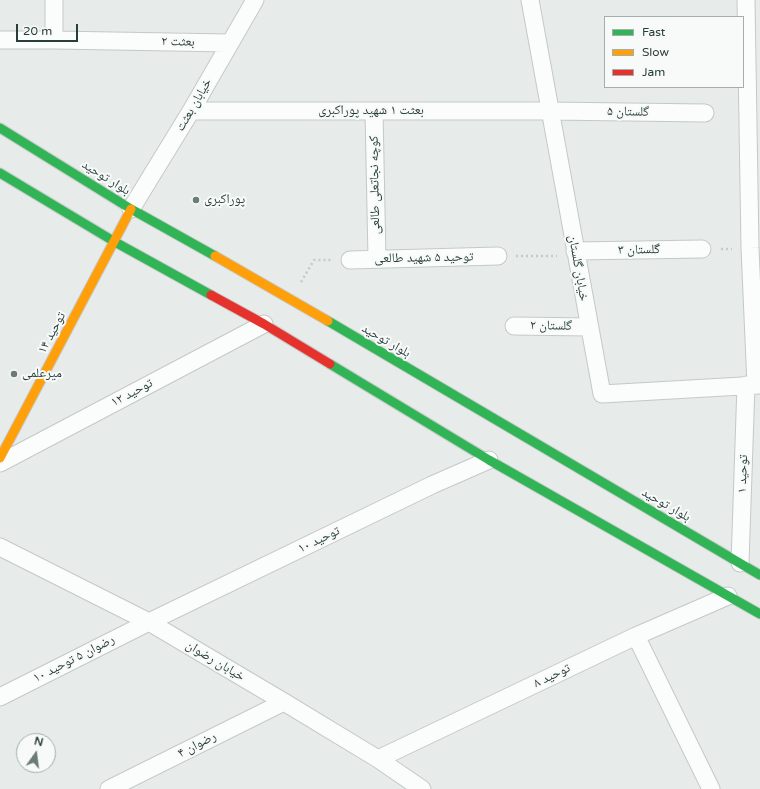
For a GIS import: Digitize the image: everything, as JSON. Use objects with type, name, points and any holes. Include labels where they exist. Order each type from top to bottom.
[{"type":"street","points":[[54,0],[54,40]]},
{"type":"street","name":"خیابان بعثت","points":[[131,209],[191,111],[255,0]]},
{"type":"street","name":"خیابان گلستان","points":[[530,0],[575,254],[602,394],[754,385]]},
{"type":"street","name":"توحید ۱","points":[[740,563],[754,385],[746,0]]},
{"type":"street","name":"بعثت ۲","points":[[0,40],[230,42]]},
{"type":"street","name":"بعثت ۱ شهید پوراکبری","points":[[191,111],[550,111]]},
{"type":"street","name":"کوچه نجاتعلی طالعی","points":[[374,111],[377,259]]},
{"type":"street","name":"گلستان ۵","points":[[550,111],[706,114]]},
{"type":"street","name":"بلوار توحید","points":[[0,128],[131,209],[292,300],[760,574]]},
{"type":"street","points":[[0,173],[115,242],[264,324],[490,460],[760,614]]},
{"type":"street","name":"توحید ۱۴","points":[[0,458],[115,242],[131,209]]},
{"type":"street","name":"گلستان ۳","points":[[575,254],[702,249]]},
{"type":"street","name":"توحید ۵ شهید طالعی","points":[[350,260],[498,256]]},
{"type":"street","name":"توحید ۱۲","points":[[0,463],[264,324]]},
{"type":"street","name":"گلستان ۲","points":[[514,326],[589,327]]},
{"type":"street","name":"توحید ۱۰","points":[[149,622],[432,485],[490,460]]},
{"type":"street","name":"خیابان رضوان","points":[[0,547],[149,622],[284,702],[422,789]]},
{"type":"street","name":"توحید ۸","points":[[378,760],[636,636],[728,596]]},
{"type":"street","name":"رضوان ۵ توحید ۱۰","points":[[0,697],[149,622]]},
{"type":"street","points":[[636,636],[711,789]]},
{"type":"street","name":"رضوان ۴","points":[[109,789],[284,702]]},
{"type":"path","points":[[498,256],[575,254]]},
{"type":"path","points":[[292,300],[314,260],[350,260]]},
{"type":"traffic: fast","points":[[0,128],[131,209],[215,256]]},
{"type":"traffic: fast","points":[[0,173],[115,242],[211,295]]},
{"type":"traffic: fast","points":[[328,321],[760,575]]},
{"type":"traffic: fast","points":[[330,364],[489,460],[760,614]]},
{"type":"traffic: slow","points":[[0,458],[131,209]]},
{"type":"traffic: slow","points":[[215,256],[328,321]]},
{"type":"traffic: jam","points":[[211,295],[264,324],[330,364]]},
{"type":"place","name":"پوراکبری","points":[[196,200]]},
{"type":"place","name":"میرعلمی","points":[[14,374]]}]
